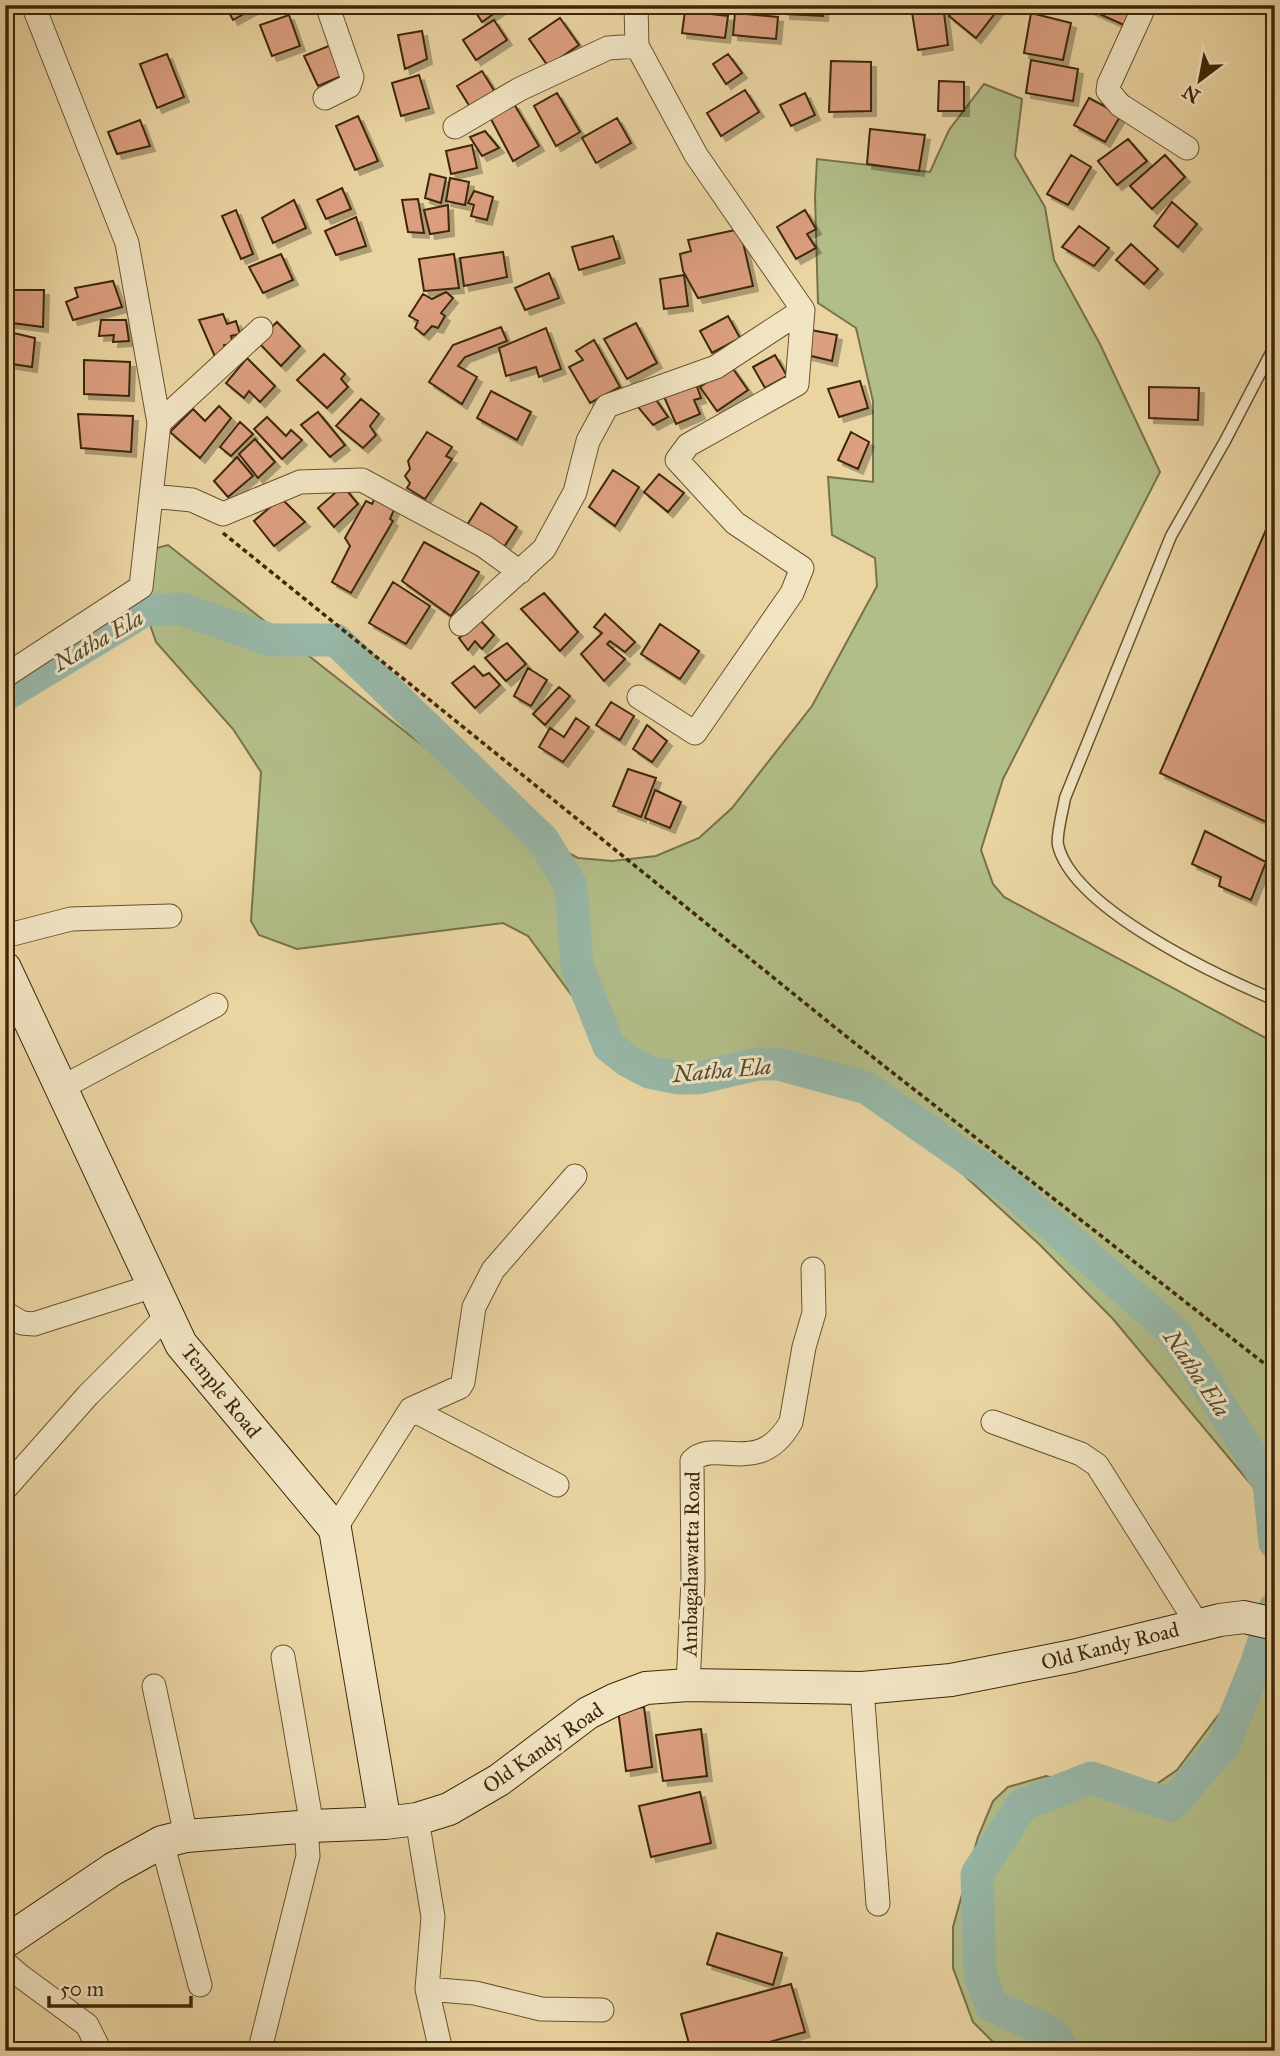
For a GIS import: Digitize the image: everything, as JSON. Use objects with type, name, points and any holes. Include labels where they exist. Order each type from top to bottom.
[{"type":"street","points":[[6,673],[141,587],[159,423],[127,243],[33,5]]},
{"type":"street","points":[[325,98],[349,86],[352,77],[327,5]]},
{"type":"street","points":[[636,5],[637,46],[696,155],[803,310],[797,384],[688,445],[677,460],[735,523],[802,568],[792,593],[695,733],[639,698]]},
{"type":"street","points":[[1145,5],[1108,91],[1120,105],[1187,148]]},
{"type":"street","points":[[455,127],[520,89],[608,48],[637,46]]},
{"type":"street","points":[[461,624],[544,549],[575,492],[588,441],[607,406],[716,367],[803,310]]},
{"type":"street","points":[[159,423],[261,329]]},
{"type":"street","points":[[152,496],[192,500],[223,514],[300,482],[362,480],[484,546],[520,572]]},
{"type":"street","points":[[5,936],[71,919],[170,916]]},
{"type":"street","name":"Temple Road","points":[[5,968],[181,1344],[335,1529]]},
{"type":"street","points":[[61,1088],[216,1005]]},
{"type":"street","points":[[384,1824],[335,1529],[411,1409],[460,1387],[474,1307],[493,1270],[575,1176]]},
{"type":"street","name":"Ambagahawatta Road","points":[[688,1685],[693,1580],[692,1461],[699,1454],[706,1452],[729,1455],[769,1448],[787,1429],[791,1422],[804,1347],[814,1313],[814,1269]]},
{"type":"street","points":[[5,1313],[22,1323],[34,1324],[153,1286]]},
{"type":"street","points":[[5,1489],[88,1395],[167,1316]]},
{"type":"street","points":[[411,1409],[557,1485]]},
{"type":"street","points":[[993,1422],[1082,1454],[1097,1465],[1198,1625]]},
{"type":"street","name":"Old Kandy Road","points":[[5,1941],[113,1869],[174,1839],[309,1827],[384,1824],[417,1819],[449,1809],[475,1796],[588,1713],[646,1688],[688,1685],[862,1688],[951,1680],[1073,1656],[1198,1625],[1244,1617],[1275,1623]]},
{"type":"street","points":[[261,2045],[308,1856],[309,1827],[283,1657]]},
{"type":"street","points":[[154,1686],[174,1839],[200,1985]]},
{"type":"street","points":[[862,1688],[878,1904]]},
{"type":"street","points":[[417,1819],[433,1917],[427,1989],[442,2051]]},
{"type":"street","points":[[5,1963],[87,2025],[100,2051]]},
{"type":"street","points":[[427,1989],[475,1993],[541,2009],[602,2010]]},
{"type":"lane","points":[[1275,345],[1171,536],[1065,798],[1058,844],[1074,876],[1106,909],[1172,950],[1275,1000]]},
{"type":"path","points":[[221,531],[842,1033],[1275,1372]]},
{"type":"green space","points":[[984,84],[1022,99],[1015,156],[1045,207],[1054,260],[1100,344],[1160,472],[1003,779],[981,850],[993,884],[1004,897],[1275,1043],[1275,1513],[1113,1319],[1040,1245],[953,1165],[885,1114],[842,1087],[779,1064],[758,1064],[698,1078],[679,1078],[649,1072],[628,1061],[609,1046],[528,936],[503,923],[297,949],[259,935],[251,921],[261,772],[233,729],[156,642],[145,610],[143,560],[149,550],[168,545],[543,840],[578,858],[612,861],[656,856],[699,838],[732,808],[812,706],[877,586],[875,558],[832,535],[828,477],[873,482],[873,401],[856,328],[818,303],[815,197],[817,159],[930,172],[949,130]]},
{"type":"green space","points":[[1275,1664],[1275,2051],[1001,2050],[973,2022],[953,1968],[953,1927],[978,1837],[993,1801],[1008,1787],[1046,1776],[1108,1793],[1142,1794],[1177,1770],[1256,1665]]},
{"type":"building","points":[[225,5],[260,5],[233,20]]},
{"type":"building","points":[[471,5],[496,5],[499,10],[482,22]]},
{"type":"building","points":[[785,5],[824,5],[823,16],[785,14]]},
{"type":"building","points":[[943,5],[948,45],[918,50],[911,6]]},
{"type":"building","points":[[958,5],[996,5],[999,8],[976,38],[949,16]]},
{"type":"building","points":[[1136,5],[1126,26],[1084,7]]},
{"type":"building","points":[[685,11],[728,16],[725,38],[682,33]]},
{"type":"building","points":[[735,13],[778,17],[776,39],[733,35]]},
{"type":"building","points":[[1031,13],[1071,23],[1063,60],[1024,53]]},
{"type":"building","points":[[289,15],[300,46],[272,56],[260,25]]},
{"type":"building","points":[[560,18],[579,45],[548,66],[529,39]]},
{"type":"building","points":[[494,20],[507,40],[476,60],[463,40]]},
{"type":"building","points":[[422,31],[427,59],[405,69],[398,35]]},
{"type":"building","points":[[336,43],[349,73],[318,86],[304,56]]},
{"type":"building","points":[[167,54],[184,97],[157,108],[140,64]]},
{"type":"building","points":[[728,54],[742,73],[726,84],[713,64]]},
{"type":"building","points":[[1031,60],[1078,69],[1073,101],[1026,93]]},
{"type":"building","points":[[831,61],[871,62],[871,111],[829,112]]},
{"type":"building","points":[[482,71],[495,92],[470,107],[457,86]]},
{"type":"building","points":[[419,75],[429,108],[401,116],[392,83]]},
{"type":"building","points":[[939,81],[964,82],[964,111],[938,111]]},
{"type":"building","points":[[745,90],[759,112],[721,136],[707,113]]},
{"type":"building","points":[[557,93],[580,132],[556,146],[534,106]]},
{"type":"building","points":[[805,93],[815,115],[791,126],[780,105]]},
{"type":"building","points":[[1089,98],[1121,115],[1105,142],[1074,125]]},
{"type":"building","points":[[514,104],[539,146],[513,161],[491,119]]},
{"type":"building","points":[[358,116],[378,161],[355,170],[336,126]]},
{"type":"building","points":[[617,118],[631,143],[596,163],[582,138]]},
{"type":"building","points":[[140,120],[150,146],[117,154],[108,132]]},
{"type":"building","points":[[870,129],[925,135],[919,171],[867,164]]},
{"type":"building","points":[[485,131],[499,148],[482,156],[470,137]]},
{"type":"building","points":[[1128,139],[1147,161],[1117,185],[1098,161]]},
{"type":"building","points":[[472,145],[477,168],[451,174],[446,151]]},
{"type":"building","points":[[1071,155],[1091,167],[1068,205],[1047,194]]},
{"type":"building","points":[[1165,155],[1185,177],[1152,209],[1130,186]]},
{"type":"building","points":[[430,174],[446,178],[441,203],[425,198]]},
{"type":"building","points":[[450,178],[469,182],[465,205],[446,201]]},
{"type":"building","points":[[342,188],[351,209],[326,219],[317,200]]},
{"type":"building","points":[[474,191],[493,197],[487,220],[471,216],[474,205],[468,203]]},
{"type":"building","points":[[418,199],[424,233],[408,232],[402,200]]},
{"type":"building","points":[[294,200],[306,228],[273,243],[262,218]]},
{"type":"building","points":[[1172,202],[1197,224],[1178,247],[1154,226]]},
{"type":"building","points":[[448,205],[449,231],[430,234],[424,210]]},
{"type":"building","points":[[236,210],[253,254],[241,259],[222,216]]},
{"type":"building","points":[[805,210],[816,229],[807,234],[816,248],[796,259],[777,227]]},
{"type":"building","points":[[356,217],[366,246],[336,255],[325,231]]},
{"type":"building","points":[[1079,226],[1109,248],[1094,266],[1062,247]]},
{"type":"building","points":[[740,229],[753,286],[698,298],[683,271],[680,254],[691,251],[688,240]]},
{"type":"building","points":[[613,236],[620,258],[579,270],[572,247]]},
{"type":"building","points":[[1131,244],[1158,269],[1144,284],[1116,260]]},
{"type":"building","points":[[503,252],[507,277],[464,286],[460,258]]},
{"type":"building","points":[[281,254],[293,280],[263,293],[249,267]]},
{"type":"building","points":[[454,254],[459,288],[424,291],[419,259]]},
{"type":"building","points":[[549,273],[559,298],[525,310],[515,288]]},
{"type":"building","points":[[684,275],[688,306],[664,309],[660,279]]},
{"type":"building","points":[[113,281],[122,307],[73,320],[66,302],[78,297],[75,288]]},
{"type":"building","points":[[5,290],[44,290],[43,327],[5,322]]},
{"type":"building","points":[[446,292],[453,298],[441,313],[445,316],[438,328],[432,326],[424,335],[415,328],[418,321],[409,316],[423,294],[432,299]]},
{"type":"building","points":[[223,314],[227,324],[236,321],[240,334],[231,336],[233,344],[224,345],[225,350],[216,359],[199,320]]},
{"type":"building","points":[[728,316],[740,338],[712,353],[700,331]]},
{"type":"building","points":[[101,320],[126,320],[129,341],[113,342],[114,335],[99,336]]},
{"type":"building","points":[[277,322],[300,346],[281,366],[257,341]]},
{"type":"building","points":[[636,323],[657,363],[627,379],[604,339]]},
{"type":"building","points":[[501,327],[507,341],[465,357],[458,366],[477,377],[462,404],[429,382],[453,345]]},
{"type":"building","points":[[546,328],[561,369],[539,377],[536,367],[506,376],[499,348]]},
{"type":"building","points":[[811,330],[837,335],[832,361],[807,355]]},
{"type":"building","points":[[5,331],[35,338],[32,367],[5,363]]},
{"type":"building","points":[[594,340],[620,387],[590,403],[569,367],[583,360],[576,351]]},
{"type":"building","points":[[324,354],[345,374],[341,379],[348,387],[327,408],[297,380]]},
{"type":"building","points":[[775,355],[787,376],[765,388],[753,367]]},
{"type":"building","points":[[247,358],[275,386],[260,402],[249,391],[244,398],[226,383]]},
{"type":"building","points":[[84,360],[130,362],[129,396],[84,394]]},
{"type":"building","points":[[731,366],[748,390],[717,411],[700,387]]},
{"type":"building","points":[[695,381],[701,398],[694,400],[700,414],[676,424],[662,392]]},
{"type":"building","points":[[860,381],[868,408],[839,417],[828,389]]},
{"type":"building","points":[[1149,387],[1199,388],[1198,420],[1149,418]]},
{"type":"building","points":[[491,391],[531,412],[517,440],[477,418]]},
{"type":"building","points":[[654,397],[668,417],[653,425],[638,407]]},
{"type":"building","points":[[361,399],[379,414],[370,426],[376,435],[363,448],[336,426]]},
{"type":"building","points":[[219,406],[231,418],[200,458],[170,432],[193,409],[205,421]]},
{"type":"building","points":[[318,412],[345,445],[330,457],[301,425]]},
{"type":"building","points":[[78,414],[133,416],[131,452],[81,448]]},
{"type":"building","points":[[267,417],[286,436],[291,430],[302,440],[282,459],[254,429]]},
{"type":"building","points":[[240,422],[253,434],[231,456],[220,447]]},
{"type":"building","points":[[427,432],[452,447],[446,456],[452,459],[425,499],[407,488],[410,483],[405,476],[410,469],[408,461]]},
{"type":"building","points":[[851,432],[869,442],[858,469],[838,460]]},
{"type":"building","points":[[255,439],[275,462],[258,478],[239,454]]},
{"type":"building","points":[[237,457],[253,476],[228,497],[214,481]]},
{"type":"building","points":[[613,470],[639,487],[615,526],[589,507]]},
{"type":"building","points":[[659,474],[684,493],[668,512],[644,492]]},
{"type":"building","points":[[343,486],[358,504],[334,527],[318,508]]},
{"type":"building","points":[[281,498],[305,522],[274,546],[254,521]]},
{"type":"building","points":[[375,498],[394,510],[390,519],[393,521],[351,593],[332,582],[350,546],[345,538],[366,501],[372,504]]},
{"type":"building","points":[[481,503],[517,527],[502,550],[467,525]]},
{"type":"building","points":[[1275,509],[1275,826],[1160,773]]},
{"type":"building","points":[[424,542],[479,572],[451,616],[402,581]]},
{"type":"building","points":[[393,582],[430,606],[406,644],[369,623]]},
{"type":"building","points":[[544,593],[578,632],[560,651],[521,609]]},
{"type":"building","points":[[605,614],[635,642],[625,652],[610,641],[607,644],[625,659],[604,681],[581,654],[602,633],[594,627]]},
{"type":"building","points":[[481,621],[494,635],[482,649],[475,641],[468,650],[459,638]]},
{"type":"building","points":[[660,624],[699,651],[680,679],[641,654]]},
{"type":"building","points":[[507,643],[526,664],[506,681],[485,658]]},
{"type":"building","points":[[474,666],[483,676],[489,673],[500,685],[475,708],[452,683]]},
{"type":"building","points":[[528,668],[547,680],[531,706],[514,696]]},
{"type":"building","points":[[559,687],[570,696],[545,725],[533,714]]},
{"type":"building","points":[[611,702],[634,716],[620,740],[596,725]]},
{"type":"building","points":[[576,718],[589,727],[563,762],[539,747],[550,728],[564,737]]},
{"type":"building","points":[[647,725],[667,741],[652,762],[633,749]]},
{"type":"building","points":[[628,769],[656,778],[641,817],[613,806]]},
{"type":"building","points":[[655,790],[681,802],[670,828],[645,818]]},
{"type":"building","points":[[1205,831],[1266,862],[1251,900],[1219,886],[1221,877],[1192,864]]},
{"type":"building","points":[[644,1707],[652,1767],[626,1771],[618,1710]]},
{"type":"building","points":[[701,1729],[707,1776],[663,1781],[656,1735]]},
{"type":"building","points":[[700,1792],[711,1843],[651,1857],[639,1806]]},
{"type":"building","points":[[717,1933],[782,1953],[773,1985],[707,1964]]},
{"type":"building","points":[[791,1984],[805,2032],[737,2051],[691,2051],[681,2014]]},
{"type":"waterway","name":"Natha Ela","points":[[5,695],[145,610],[181,609],[271,640],[336,640],[543,840],[571,886],[577,966],[609,1046],[628,1061],[649,1072],[679,1078],[698,1078],[758,1064],[779,1064],[867,1088],[1008,1187],[1175,1333],[1269,1484],[1275,1543]]},
{"type":"waterway","name":"Natha Ela","points":[[1063,2051],[1053,2033],[992,2006],[980,1975],[977,1874],[1022,1805],[1091,1778],[1171,1805],[1224,1744],[1256,1665],[1275,1608]]}]
